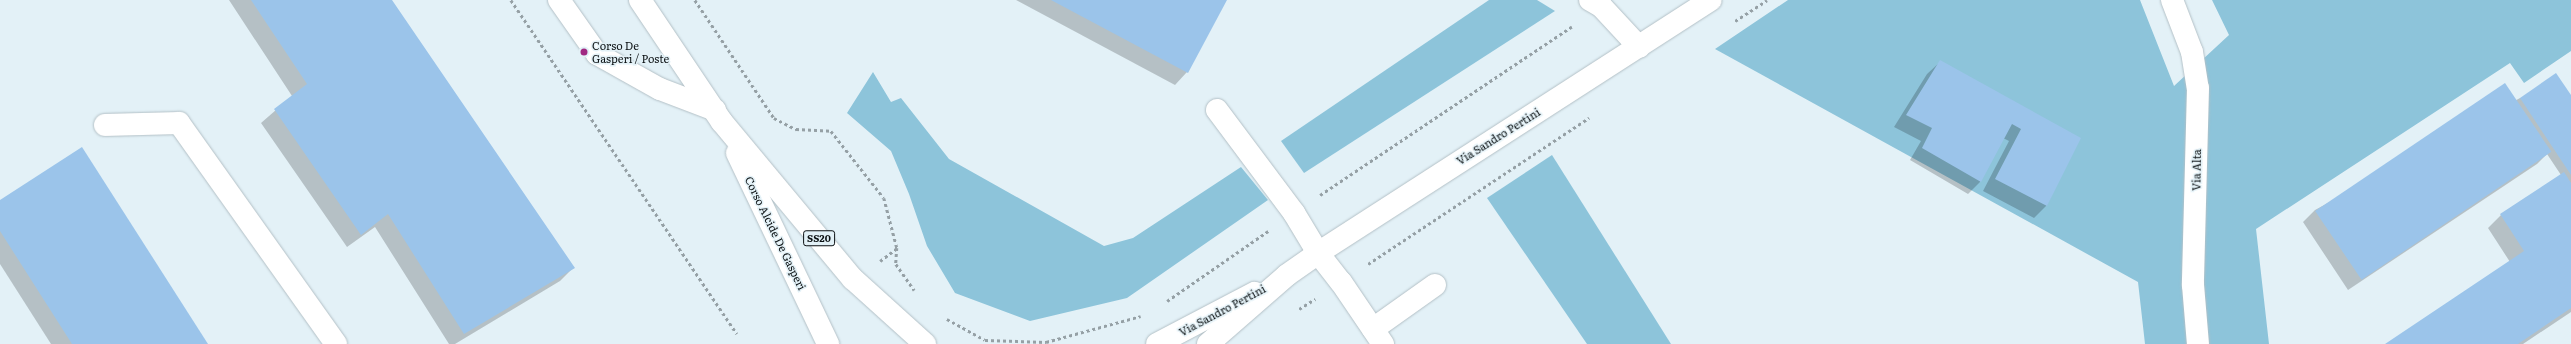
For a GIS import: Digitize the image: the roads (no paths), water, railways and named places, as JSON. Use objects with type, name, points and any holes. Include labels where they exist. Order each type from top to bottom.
[{"type":"street","points":[[559,0],[597,54],[660,89],[718,116]]},
{"type":"street","name":"Corso Alcide De Gasperi","points":[[640,0],[718,116],[853,280],[925,344]]},
{"type":"street","name":"Via Sandro Pertini","points":[[1208,344],[1287,275],[1318,253],[1381,210],[1639,47],[1710,0]]},
{"type":"street","name":"Via Alta","points":[[2172,0],[2192,52],[2198,88],[2194,284],[2198,344]]},
{"type":"street","points":[[1595,3],[1639,47]]},
{"type":"street","points":[[1217,110],[1294,213],[1318,253],[1341,282],[1378,336],[1435,285]]},
{"type":"street","name":"Corso Alcide De Gasperi","points":[[718,116],[828,344]]},
{"type":"street","points":[[105,125],[179,123],[336,344]]},
{"type":"street","name":"Via Sandro Pertini","points":[[1157,344],[1287,275]]},
{"type":"place","name":"Corso De Gasperi / Poste","points":[[584,52]]}]
